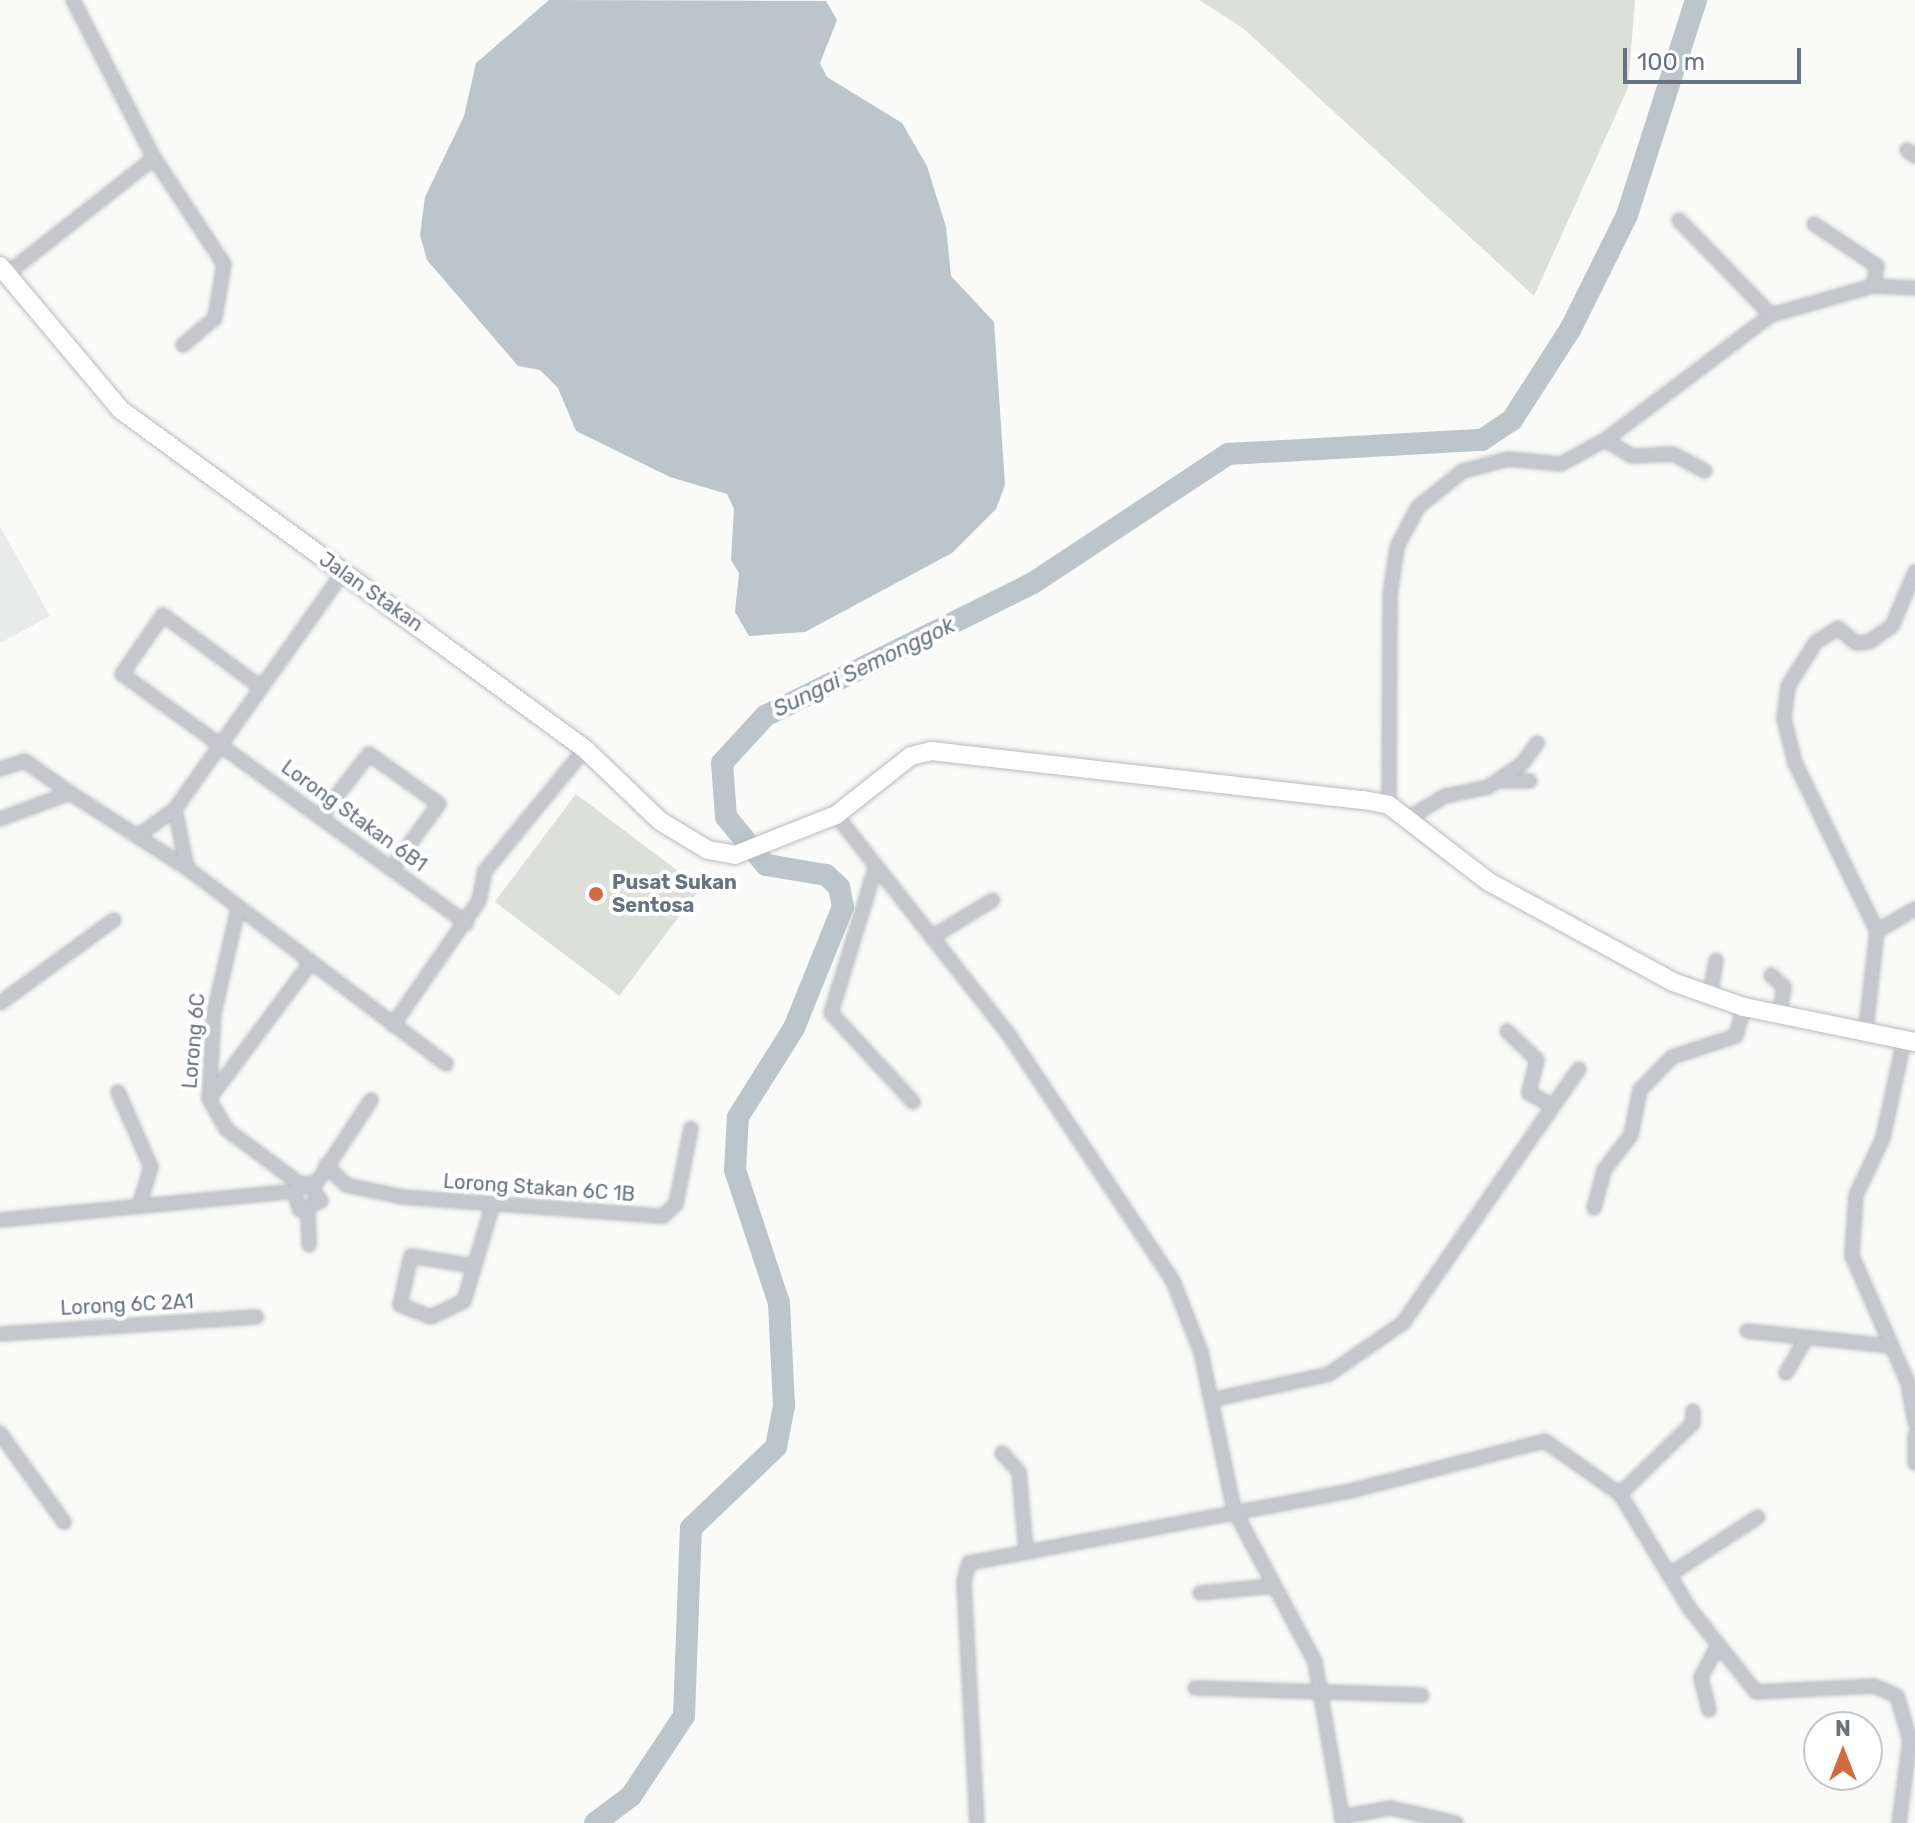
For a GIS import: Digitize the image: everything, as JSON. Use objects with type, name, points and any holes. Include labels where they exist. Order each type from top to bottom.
[{"type":"main road","name":"Jalan Stakan","points":[[4,270],[121,410],[585,749],[660,821],[708,850],[735,855],[836,815],[911,756],[931,751],[1223,778],[1389,805]]},
{"type":"main road","points":[[1389,805],[1405,820],[1578,935],[1710,995],[1744,1007],[1866,1029],[1910,1041]]},
{"type":"street","points":[[73,0],[154,158],[224,264],[215,318],[183,345]]},
{"type":"street","points":[[4,270],[154,158]]},
{"type":"street","points":[[1679,220],[1771,315]]},
{"type":"street","points":[[1814,224],[1877,266],[1873,286]]},
{"type":"street","points":[[1389,805],[1390,595],[1404,524],[1463,471],[1508,459],[1561,464],[1605,440],[1771,315],[1873,286],[1915,288]]},
{"type":"street","points":[[1605,440],[1632,456],[1673,454],[1705,471]]},
{"type":"street","points":[[1866,1029],[1877,931],[1795,763],[1784,719],[1788,686],[1816,642],[1838,628],[1856,643],[1869,642],[1892,626],[1915,572]]},
{"type":"street","points":[[139,835],[175,809],[218,741],[343,573]]},
{"type":"street","name":"Lorong Stakan 6B1","points":[[259,686],[163,615],[122,674],[322,815],[466,923]]},
{"type":"street","points":[[1497,781],[1537,743]]},
{"type":"street","points":[[393,1025],[466,923],[485,871],[585,749]]},
{"type":"street","points":[[322,815],[369,754],[439,804],[392,868]]},
{"type":"street","points":[[0,769],[25,761],[139,835],[187,868],[309,965],[446,1064]]},
{"type":"street","points":[[1405,820],[1445,796],[1497,781],[1530,781]]},
{"type":"street","points":[[0,819],[70,793]]},
{"type":"street","points":[[175,809],[187,868]]},
{"type":"street","points":[[836,815],[1007,1032],[1165,1266],[1201,1352],[1234,1510],[1322,1686],[1342,1820],[1399,1808],[1456,1823]]},
{"type":"street","points":[[876,866],[831,1013],[913,1102]]},
{"type":"street","points":[[932,937],[993,900]]},
{"type":"street","name":"Lorong 6C","points":[[238,909],[214,1013],[209,1099],[226,1129],[297,1188]]},
{"type":"street","points":[[1877,931],[1915,909]]},
{"type":"street","points":[[0,1003],[114,920]]},
{"type":"street","points":[[1710,995],[1716,961]]},
{"type":"street","points":[[209,1099],[309,965]]},
{"type":"street","points":[[1771,975],[1784,987],[1780,1013]]},
{"type":"street","points":[[1594,1208],[1604,1170],[1631,1135],[1640,1090],[1672,1057],[1736,1036],[1744,1007]]},
{"type":"street","points":[[1507,1031],[1537,1060],[1529,1093],[1551,1105]]},
{"type":"street","points":[[1910,1041],[1852,1226],[1852,1256],[1908,1383],[1915,1422]]},
{"type":"street","points":[[1211,1400],[1329,1374],[1403,1323],[1516,1168],[1551,1105],[1579,1069]]},
{"type":"street","points":[[118,1092],[151,1167],[140,1203]]},
{"type":"street","points":[[308,1212],[321,1201],[315,1185],[326,1165],[371,1100]]},
{"type":"street","name":"Lorong Stakan 6C 1B","points":[[326,1165],[346,1185],[492,1207],[663,1216],[676,1204],[691,1128]]},
{"type":"street","points":[[0,1220],[315,1185]]},
{"type":"street","points":[[297,1188],[295,1205],[308,1212]]},
{"type":"street","points":[[474,1266],[411,1256],[400,1305],[409,1314],[449,1312],[473,1286],[474,1266],[492,1207]]},
{"type":"street","points":[[308,1212],[309,1245]]},
{"type":"street","name":"Lorong 6C 2A1","points":[[0,1334],[256,1317]]},
{"type":"street","points":[[1747,1331],[1804,1342],[1890,1346]]},
{"type":"street","points":[[1786,1373],[1804,1342]]},
{"type":"street","points":[[1620,1494],[1693,1423],[1693,1411]]},
{"type":"street","points":[[0,1433],[64,1522]]},
{"type":"street","points":[[1915,1435],[1915,1463]]},
{"type":"street","points":[[977,1823],[964,1581],[977,1559],[1354,1490],[1545,1441],[1620,1494],[1717,1647],[1756,1692],[1874,1686],[1897,1696],[1910,1740],[1899,1823]]},
{"type":"street","points":[[1002,1453],[1019,1472],[1026,1550]]},
{"type":"street","points":[[1669,1575],[1758,1517]]},
{"type":"street","points":[[1200,1593],[1274,1586]]},
{"type":"street","points":[[1709,1710],[1701,1677],[1717,1647]]},
{"type":"street","points":[[1195,1688],[1223,1693],[1322,1686],[1422,1695]]},
{"type":"shaded area","points":[[549,0],[826,1],[837,20],[820,63],[827,77],[902,123],[927,166],[946,227],[951,276],[994,322],[1005,485],[996,509],[952,553],[805,632],[749,636],[735,612],[739,573],[731,560],[734,509],[727,494],[670,477],[576,431],[558,388],[540,370],[518,366],[427,260],[420,235],[425,197],[464,116],[476,63]]},
{"type":"shaded area","points":[[1199,0],[1635,0],[1628,88],[1534,296],[1243,28]]},
{"type":"shaded area","points":[[0,526],[50,616],[0,643]]},
{"type":"shaded area","name":"Pusat Sukan Sentosa","points":[[576,794],[701,888],[619,996],[495,902]]},
{"type":"waterway","name":"Sungai Semonggok","points":[[595,1823],[631,1796],[684,1716],[691,1528],[776,1447],[784,1406],[779,1303],[735,1170],[738,1117],[794,1028],[843,907],[839,887],[826,875],[766,865],[726,817],[722,763],[765,716],[1033,583],[1228,454],[1482,440],[1512,420],[1571,328],[1627,215],[1696,0]]},
{"type":"place","name":"Pusat Sukan Sentosa","points":[[596,894]]}]
